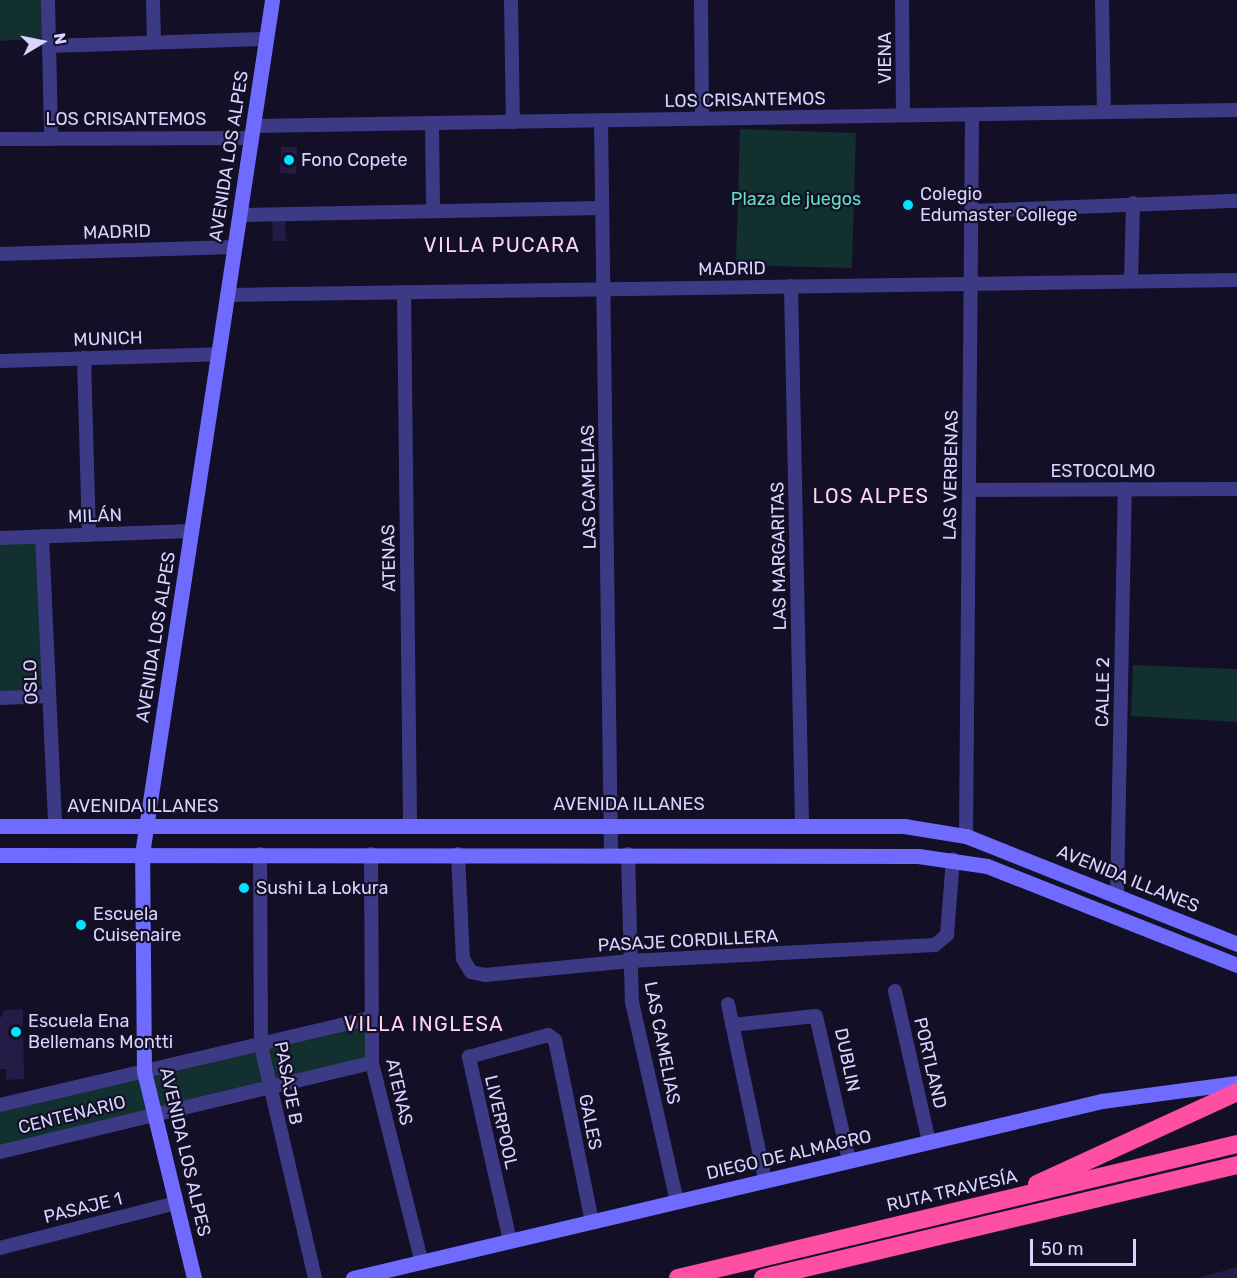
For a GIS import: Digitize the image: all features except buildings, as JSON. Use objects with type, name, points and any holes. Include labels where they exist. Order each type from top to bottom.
[{"type":"highway","points":[[991,1203],[1237,1092]]},
{"type":"highway","name":"RUTA TRAVESÍA","points":[[678,1278],[1237,1144]]},
{"type":"highway","points":[[763,1278],[1237,1165]]},
{"type":"main road","name":"AVENIDA LOS ALPES","points":[[194,1278],[144,1071],[142,854],[272,0]]},
{"type":"main road","name":"AVENIDA ILLANES","points":[[0,826],[611,823],[904,826],[966,837],[1237,944]]},
{"type":"main road","points":[[0,855],[628,854],[953,859],[1002,872],[1237,965]]},
{"type":"main road","name":"DIEGO DE ALMAGRO","points":[[353,1278],[1102,1101],[1237,1083]]},
{"type":"street","points":[[48,0],[51,135]]},
{"type":"street","points":[[153,0],[154,40]]},
{"type":"street","points":[[511,0],[513,122]]},
{"type":"street","points":[[701,0],[702,118]]},
{"type":"street","name":"VIENA","points":[[902,0],[903,115]]},
{"type":"street","points":[[1102,0],[1104,112]]},
{"type":"street","points":[[50,46],[154,40],[266,39]]},
{"type":"street","name":"LOS CRISANTEMOS","points":[[0,140],[51,135],[253,132],[432,123],[1237,110]]},
{"type":"street","name":"LAS VERBENAS","points":[[966,837],[972,114]]},
{"type":"street","name":"LAS CAMELIAS","points":[[601,120],[611,854]]},
{"type":"street","points":[[432,123],[434,211]]},
{"type":"street","points":[[972,211],[1108,209],[1133,203],[1237,201]]},
{"type":"street","points":[[1131,281],[1133,203]]},
{"type":"street","points":[[240,215],[602,208]]},
{"type":"street","name":"MADRID","points":[[0,254],[235,247]]},
{"type":"street","name":"MADRID","points":[[227,295],[1237,280]]},
{"type":"street","name":"LAS MARGARITAS","points":[[791,286],[802,824]]},
{"type":"street","name":"ATENAS","points":[[404,292],[410,824]]},
{"type":"street","name":"MUNICH","points":[[0,361],[218,354]]},
{"type":"street","points":[[84,358],[89,535]]},
{"type":"street","name":"CALLE 2","points":[[1117,896],[1125,489]]},
{"type":"street","name":"ESTOCOLMO","points":[[969,490],[1237,489]]},
{"type":"street","name":"MILÁN","points":[[0,538],[191,531]]},
{"type":"street","name":"OSLO","points":[[42,536],[55,826]]},
{"type":"street","points":[[0,698],[49,696]]},
{"type":"street","name":"PASAJE B","points":[[260,854],[261,1046],[268,1085],[315,1278]]},
{"type":"street","name":"ATENAS","points":[[371,854],[368,1018],[372,1063],[422,1263]]},
{"type":"street","name":"PASAJE CORDILLERA","points":[[458,854],[463,959],[471,972],[935,945],[947,934],[953,859]]},
{"type":"street","name":"LAS CAMELIAS","points":[[628,854],[633,1002],[677,1201]]},
{"type":"street","name":"PORTLAND","points":[[895,991],[929,1142]]},
{"type":"street","points":[[728,1004],[765,1180]]},
{"type":"street","name":"DUBLIN","points":[[732,1025],[816,1016],[849,1160]]},
{"type":"street","name":"CENTENARIO","points":[[0,1105],[261,1046],[368,1018]]},
{"type":"street","name":"GALES","points":[[548,1035],[555,1040],[592,1222]]},
{"type":"street","name":"LIVERPOOL","points":[[510,1241],[469,1057],[548,1035]]},
{"type":"street","name":"CENTENARIO","points":[[0,1152],[268,1085],[372,1063]]},
{"type":"street","name":"PASAJE 1","points":[[0,1248],[176,1203]]},
{"type":"green space","points":[[0,0],[46,0],[47,38],[0,41]]},
{"type":"green space","name":"Plaza de juegos","points":[[740,129],[856,133],[852,268],[736,265]]},
{"type":"green space","points":[[34,541],[39,546],[42,684],[36,691],[0,692],[0,542]]},
{"type":"green space","points":[[1133,665],[1237,669],[1237,722],[1131,716]]},
{"type":"green space","points":[[365,1023],[369,1060],[0,1149],[0,1108]]},
{"type":"place","name":"Fono Copete","points":[[289,160]]},
{"type":"place","name":"Colegio Edumaster College","points":[[908,205]]},
{"type":"place","name":"Sushi La Lokura","points":[[244,888]]},
{"type":"place","name":"Escuela Cuisenaire","points":[[81,925]]},
{"type":"place","name":"Escuela Ena Bellemans Montti","points":[[16,1032]]},
{"type":"district","name":"VILLA PUCARA","points":[[502,245]]},
{"type":"district","name":"LOS ALPES","points":[[871,496]]},
{"type":"district","name":"VILLA INGLESA","points":[[424,1024]]}]
